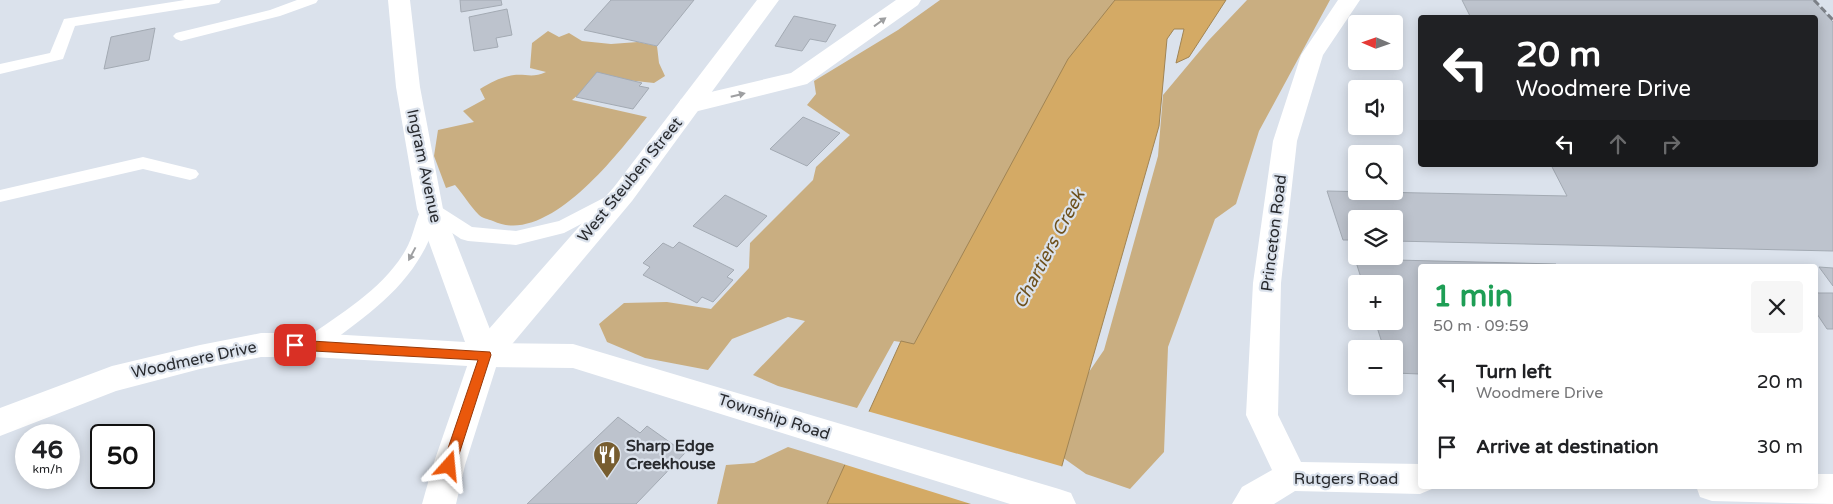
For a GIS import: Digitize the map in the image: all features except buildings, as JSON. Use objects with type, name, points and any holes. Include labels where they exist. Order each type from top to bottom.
[{"type":"street","name":"Ingram Avenue","points":[[399,0],[408,87],[430,209],[485,355]]},
{"type":"street","name":"West Steuben Street","points":[[485,355],[623,194],[768,0]]},
{"type":"street","points":[[690,105],[799,79],[910,0]]},
{"type":"street","name":"Princeton Road","points":[[1291,476],[1262,415],[1268,274],[1286,141],[1312,55],[1349,0]]},
{"type":"street","name":"Woodmere Drive","points":[[0,422],[112,379],[191,359],[260,345],[312,345],[485,355]]},
{"type":"street","points":[[439,504],[449,466],[485,355]]},
{"type":"street","name":"Township Road","points":[[485,355],[573,356],[1058,504]]},
{"type":"street","name":"Rutgers Road","points":[[1249,504],[1254,498],[1291,476],[1418,479]]},
{"type":"street","points":[[1818,489],[1833,489]]},
{"type":"lane","points":[[0,69],[57,56],[68,22],[214,0]]},
{"type":"lane","points":[[181,36],[276,13],[311,0]]},
{"type":"lane","points":[[0,196],[144,163],[190,174]]},
{"type":"lane","points":[[312,345],[382,290],[408,262],[423,235],[430,209],[468,234],[516,238],[564,226],[623,194]]},
{"type":"shaded area","points":[[940,0],[1115,0],[914,344],[894,341],[857,408],[778,386],[753,375],[805,321],[788,317],[732,339],[708,370],[645,358],[607,342],[599,324],[624,303],[667,302],[711,309],[749,268],[750,243],[813,180],[816,167],[850,135],[807,105],[816,94],[814,81],[898,30]]},
{"type":"shaded area","points":[[1247,0],[1330,0],[1259,131],[1236,204],[1215,219],[1168,347],[1164,452],[1130,489],[1086,474],[1041,442],[1104,350],[1158,156],[1163,95],[1209,40]]},
{"type":"shaded area","points":[[548,31],[559,37],[569,33],[582,41],[611,44],[638,42],[657,46],[659,63],[665,76],[654,83],[599,77],[572,100],[647,117],[618,153],[579,193],[558,209],[536,221],[514,226],[483,218],[455,185],[446,188],[434,156],[438,130],[474,122],[463,111],[485,99],[480,89],[488,84],[509,76],[534,75],[546,72],[530,68],[532,43]]},
{"type":"shaded area","points":[[788,447],[847,465],[828,504],[717,504],[726,465],[754,463]]},
{"type":"water","name":"Chartiers Creek","points":[[1115,0],[1226,0],[1189,57],[1176,63],[1184,29],[1174,29],[1167,39],[1159,126],[1051,504],[827,504],[901,341],[914,344],[1068,59]]},
{"type":"pier","points":[[867,411],[1064,467],[1053,504],[971,504],[843,464]]},
{"type":"railway","points":[[1814,0],[1833,20]]},
{"type":"place","name":"Sharp Edge Creekhouse","points":[[607,479]]},
{"type":"route","points":[[295,345],[485,355],[449,466]]}]
